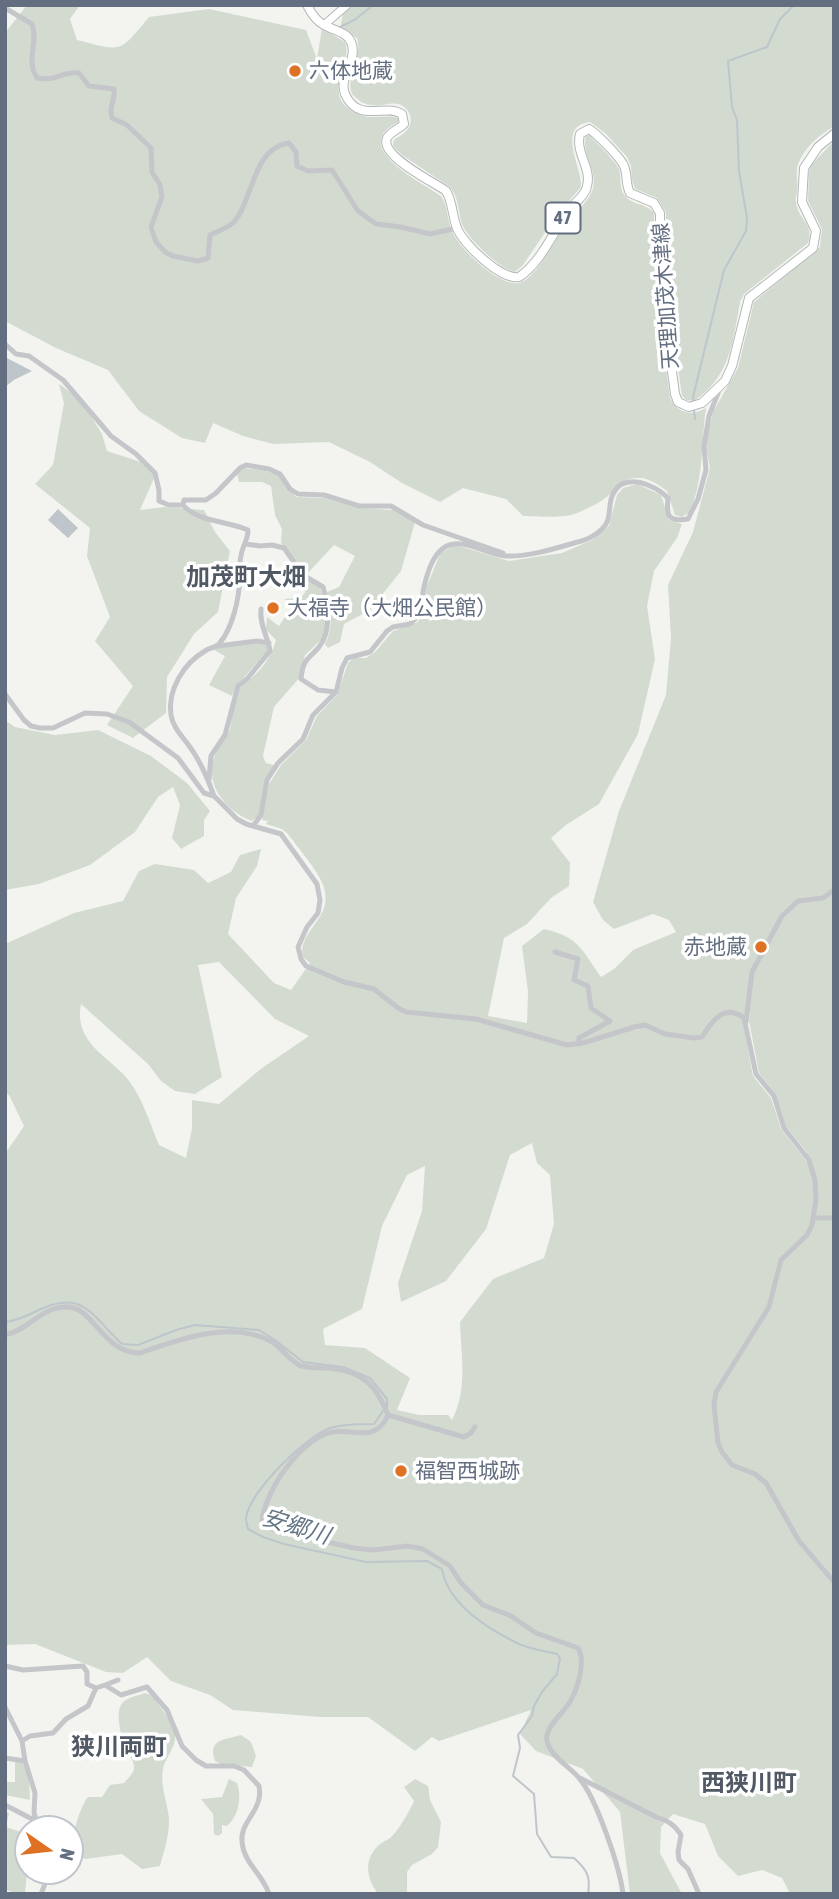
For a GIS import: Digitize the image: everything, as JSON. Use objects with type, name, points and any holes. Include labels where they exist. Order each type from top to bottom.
[{"type":"main road","name":"天理加茂木津線","points":[[307,5],[313,16],[324,25],[344,34],[352,44],[353,53],[344,83],[347,97],[365,111],[394,110],[402,114],[404,124],[389,136],[387,149],[397,160],[447,193],[457,228],[483,259],[507,277],[521,276],[587,190],[588,180],[578,144],[582,132],[591,129],[622,161],[630,193],[654,203],[659,210],[664,265],[661,286],[663,304],[677,399],[686,406],[696,407],[720,386],[732,366],[749,298],[813,248],[816,231],[802,201],[803,173],[806,162],[818,147],[834,134]]},
{"type":"main road","points":[[324,25],[347,5]]},
{"type":"street","points":[[5,8],[32,24],[35,31],[31,53],[32,69],[37,78],[55,80],[72,72],[79,73],[89,86],[114,89],[110,112],[112,118],[127,125],[151,148],[152,172],[160,185],[162,197],[151,227],[156,242],[165,252],[198,261],[208,258],[210,236],[231,225],[236,219],[262,160],[280,145],[289,143],[295,148],[296,166],[308,171],[332,170],[358,211],[376,224],[430,234],[457,228]]},
{"type":"street","points":[[5,344],[16,354],[29,356],[63,380],[111,436],[155,473],[159,501],[169,505],[183,505],[200,516],[248,530],[246,544],[240,555],[240,582],[235,609],[218,646]]},
{"type":"street","points":[[253,826],[261,815],[267,780],[278,763],[298,746],[313,715],[336,692],[347,658],[370,652],[387,631],[415,621],[419,615],[430,567],[442,548],[454,544],[509,556],[586,539],[603,528],[609,519],[613,493],[620,485],[631,482],[660,490],[668,498],[667,511],[671,518],[678,521],[688,519],[698,499],[706,470],[704,446],[707,426],[720,386]]},
{"type":"street","points":[[183,505],[184,500],[206,499],[216,493],[240,468],[246,466],[269,469],[280,474],[290,489],[298,494],[324,495],[359,506],[391,506],[423,525],[491,547],[509,556]]},
{"type":"street","points":[[246,544],[284,548],[303,575],[323,587],[328,614],[324,635],[321,645],[306,658],[301,679],[318,691],[336,692]]},
{"type":"street","points":[[209,780],[211,756],[225,735],[238,686],[270,651],[260,617],[261,609]]},
{"type":"street","points":[[269,643],[257,641],[218,646],[204,651],[178,677],[171,701],[171,715],[209,780],[214,796],[237,819],[281,834],[317,884],[320,901],[318,913],[298,947],[301,959],[306,965],[344,982],[374,989],[407,1012],[465,1017],[566,1045],[645,1026],[665,1034],[702,1037],[715,1017],[729,1012],[739,1014],[746,1022]]},
{"type":"street","points":[[5,694],[31,726],[53,728],[85,713],[107,714],[130,722],[178,758],[204,793],[214,796]]},
{"type":"street","points":[[834,890],[823,898],[799,901],[782,916],[752,972],[746,1022],[756,1074],[771,1093],[784,1128],[803,1151],[813,1171],[816,1189],[814,1218],[807,1235],[781,1260],[769,1307],[720,1384],[714,1405],[718,1443],[728,1460],[766,1483],[799,1541],[834,1582]]},
{"type":"street","points":[[555,952],[578,959],[575,980],[588,986],[591,1008],[610,1021],[579,1038],[579,1044]]},
{"type":"street","points":[[814,1218],[834,1218]]},
{"type":"street","points":[[5,1335],[24,1328],[54,1308],[66,1306],[78,1308],[116,1348],[129,1353],[140,1353],[203,1334],[258,1336],[273,1343],[303,1366],[352,1373],[367,1380],[388,1413],[464,1437],[475,1427]]},
{"type":"street","points":[[388,1413],[378,1430],[362,1433],[332,1432],[317,1438],[304,1449],[278,1480],[262,1514],[262,1523],[278,1531],[354,1548],[373,1550],[408,1546],[423,1549],[450,1566],[461,1583],[484,1605],[504,1613],[536,1633],[574,1645],[581,1653],[579,1675],[572,1700],[547,1734],[547,1742],[553,1752],[580,1778],[596,1806],[616,1859],[623,1894]]},
{"type":"street","points":[[5,1666],[23,1670],[82,1666],[87,1672],[88,1684],[96,1688],[118,1681]]},
{"type":"street","points":[[105,1685],[121,1695],[147,1687],[167,1710],[182,1746],[196,1760],[206,1766],[234,1766],[244,1770],[260,1786],[260,1802],[241,1838],[244,1854],[266,1885],[269,1894]]},
{"type":"street","points":[[22,1741],[30,1736],[53,1734],[66,1719],[88,1706],[96,1688]]},
{"type":"street","points":[[5,1707],[22,1741],[35,1793],[36,1815]]},
{"type":"street","points":[[5,1758],[25,1760]]},
{"type":"street","points":[[580,1778],[675,1826],[681,1835],[679,1860],[688,1869],[699,1894]]},
{"type":"street","points":[[5,1805],[24,1815]]},
{"type":"shaded area","points":[[27,5],[80,5],[70,19],[77,40],[103,47],[125,43],[149,17],[209,9],[306,30],[317,59],[322,28],[345,42],[345,61],[339,91],[347,108],[370,117],[398,118],[398,122],[382,136],[381,145],[385,154],[402,170],[441,196],[456,239],[482,267],[493,275],[514,283],[527,279],[535,270],[567,222],[591,193],[594,181],[585,143],[586,136],[589,135],[617,166],[625,196],[654,213],[654,245],[658,265],[655,285],[670,398],[685,412],[706,408],[700,473],[690,512],[682,517],[675,515],[667,491],[651,481],[637,478],[623,482],[600,502],[572,515],[523,516],[506,499],[463,488],[440,502],[329,442],[273,444],[243,436],[213,423],[205,443],[182,438],[139,411],[108,370],[56,348],[5,321],[5,33]]},
{"type":"shaded area","points":[[352,5],[834,5],[834,127],[811,144],[802,155],[797,168],[797,208],[808,226],[810,237],[808,243],[744,294],[728,357],[723,369],[706,391],[694,401],[686,400],[682,396],[669,303],[670,264],[666,244],[666,212],[657,198],[635,189],[627,157],[605,133],[590,122],[580,125],[574,131],[573,149],[581,187],[557,215],[523,265],[515,272],[509,270],[485,252],[465,230],[450,187],[393,146],[394,140],[404,133],[411,123],[406,108],[395,104],[368,104],[352,94],[350,87],[358,53],[357,38],[344,30],[341,24],[343,13]]},
{"type":"shaded area","points":[[834,141],[834,887],[826,896],[807,898],[787,908],[756,959],[743,1023],[753,1076],[771,1098],[781,1129],[807,1162],[813,1164],[786,1126],[776,1095],[759,1073],[749,1021],[754,972],[783,917],[799,903],[823,900],[834,893],[834,1894],[790,1894],[782,1878],[762,1870],[738,1876],[718,1856],[705,1824],[673,1814],[661,1827],[660,1853],[682,1894],[630,1894],[620,1812],[583,1769],[536,1751],[520,1734],[531,1710],[439,1741],[432,1737],[415,1751],[368,1717],[321,1717],[233,1710],[210,1695],[171,1681],[147,1657],[123,1673],[106,1672],[35,1644],[5,1645],[5,1154],[24,1126],[9,1095],[5,1093],[5,944],[74,913],[123,901],[139,871],[155,864],[194,870],[208,883],[231,872],[240,855],[261,849],[257,866],[236,898],[228,934],[274,983],[291,990],[310,963],[303,957],[305,939],[321,915],[326,896],[316,872],[288,834],[262,820],[269,784],[281,765],[306,740],[317,716],[337,695],[348,663],[353,658],[366,658],[375,652],[393,631],[418,622],[423,610],[426,588],[441,552],[456,545],[509,561],[562,553],[592,540],[609,526],[617,495],[623,488],[637,484],[661,495],[669,520],[682,524],[677,538],[654,571],[647,606],[655,659],[638,734],[599,804],[551,838],[570,863],[569,886],[551,898],[527,924],[504,938],[488,1016],[527,1023],[528,992],[522,946],[544,929],[572,940],[601,977],[614,969],[633,950],[676,932],[669,920],[653,914],[614,929],[603,920],[593,902],[619,811],[666,695],[671,638],[668,585],[693,532],[710,468],[707,438],[713,412],[738,368],[754,302],[820,247],[822,229],[808,201],[811,165]],"holes":[[[219,962],[275,1019],[309,1036],[262,1068],[219,1104],[192,1100],[192,1128],[186,1158],[159,1145],[134,1088],[98,1051],[83,1031],[80,1019],[81,1004],[148,1064],[161,1081],[175,1091],[195,1094],[222,1077],[198,965]],[[532,1143],[537,1163],[550,1175],[554,1224],[544,1258],[493,1279],[460,1322],[462,1385],[452,1420],[448,1415],[419,1415],[397,1410],[410,1378],[365,1348],[325,1345],[323,1329],[362,1309],[382,1226],[407,1175],[425,1166],[422,1211],[398,1283],[401,1302],[446,1281],[486,1229],[510,1155]]]},
{"type":"shaded area","points":[[5,357],[32,371],[5,387]]},
{"type":"shaded area","points":[[59,384],[81,400],[102,434],[107,451],[141,462],[155,476],[140,510],[165,507],[204,510],[215,532],[230,551],[218,612],[194,634],[167,677],[166,713],[133,738],[107,725],[133,686],[95,641],[110,617],[87,556],[90,528],[35,484],[53,465],[64,403]]},
{"type":"shaded area","points":[[243,468],[277,474],[296,497],[324,498],[357,508],[394,510],[415,522],[401,571],[370,610],[344,624],[340,642],[328,648],[325,644],[331,619],[327,592],[339,587],[355,556],[334,545],[307,574],[281,543],[282,529],[275,515],[271,486],[262,482],[239,482],[237,474]]},
{"type":"shaded area","points":[[58,509],[78,528],[68,538],[48,520]]},
{"type":"shaded area","points":[[291,562],[320,588],[326,604],[325,628],[322,639],[305,655],[301,676],[274,707],[263,756],[266,763],[274,765],[258,816],[252,821],[225,803],[214,785],[212,764],[230,729],[238,691],[262,667],[274,646],[276,640],[266,630],[267,617],[279,626],[293,605],[284,599],[300,598],[305,593],[304,585],[290,572]]},
{"type":"shaded area","points":[[266,644],[269,649],[243,678],[232,696],[209,685],[225,656],[212,649]]},
{"type":"shaded area","points":[[5,720],[15,727],[55,735],[98,730],[151,756],[187,783],[210,811],[204,820],[204,836],[181,849],[172,838],[180,805],[173,787],[158,797],[135,832],[90,865],[39,884],[5,890]]},
{"type":"shaded area","points":[[145,1693],[154,1696],[172,1724],[175,1734],[162,1775],[169,1824],[166,1842],[160,1866],[142,1869],[122,1854],[84,1859],[84,1815],[79,1815],[88,1797],[102,1797],[110,1785],[124,1783],[133,1771],[134,1764],[126,1749],[119,1721],[121,1705],[132,1697]]},
{"type":"shaded area","points":[[241,1735],[251,1742],[256,1756],[252,1767],[215,1761],[214,1748],[219,1741]]},
{"type":"shaded area","points":[[15,1761],[23,1762],[29,1778],[30,1800],[5,1795],[5,1782],[15,1782]]},
{"type":"shaded area","points":[[229,1779],[237,1783],[238,1806],[231,1822],[227,1826],[222,1825],[222,1833],[218,1836],[214,1834],[213,1814],[201,1799],[222,1797]]},
{"type":"shaded area","points":[[415,1779],[428,1786],[430,1800],[441,1822],[438,1847],[432,1854],[412,1865],[407,1872],[407,1894],[378,1894],[369,1875],[369,1862],[375,1850],[393,1835],[408,1813],[414,1801],[404,1787]]},
{"type":"shaded area","points":[[5,1811],[9,1813],[6,1827],[14,1830],[14,1885],[26,1885],[25,1894],[16,1894],[5,1889]]},
{"type":"waterway","points":[[340,27],[356,19],[373,5]]},
{"type":"waterway","points":[[694,404],[693,397],[724,270],[746,231],[747,218],[739,171],[737,120],[732,107],[728,61],[767,47],[780,19],[794,5]]},
{"type":"waterway","points":[[694,410],[695,419]]},
{"type":"waterway","name":"安郷川","points":[[5,1322],[68,1302],[87,1309],[122,1344],[138,1345],[195,1325],[259,1330],[303,1362],[343,1367],[370,1378],[387,1399],[387,1408]]},
{"type":"waterway","name":"安郷川","points":[[383,1411],[374,1424],[330,1428],[293,1453],[257,1494],[246,1518],[248,1529],[284,1544],[366,1562],[427,1561],[442,1569],[452,1594],[483,1623],[519,1644],[557,1654],[560,1658],[557,1674],[542,1692],[532,1716],[518,1735],[520,1748],[513,1776],[534,1794],[537,1834],[551,1857],[574,1858],[585,1870],[589,1882],[588,1894]]},
{"type":"place","name":"六体地蔵","points":[[295,71]]},
{"type":"place","name":"大福寺（大畑公民館）","points":[[273,608]]},
{"type":"place","name":"赤地蔵","points":[[761,947]]},
{"type":"place","name":"福智西城跡","points":[[401,1471]]},
{"type":"district","name":"加茂町大畑","points":[[246,577]]},
{"type":"district","name":"狭川両町","points":[[119,1747]]},
{"type":"district","name":"西狭川町","points":[[749,1783]]}]
